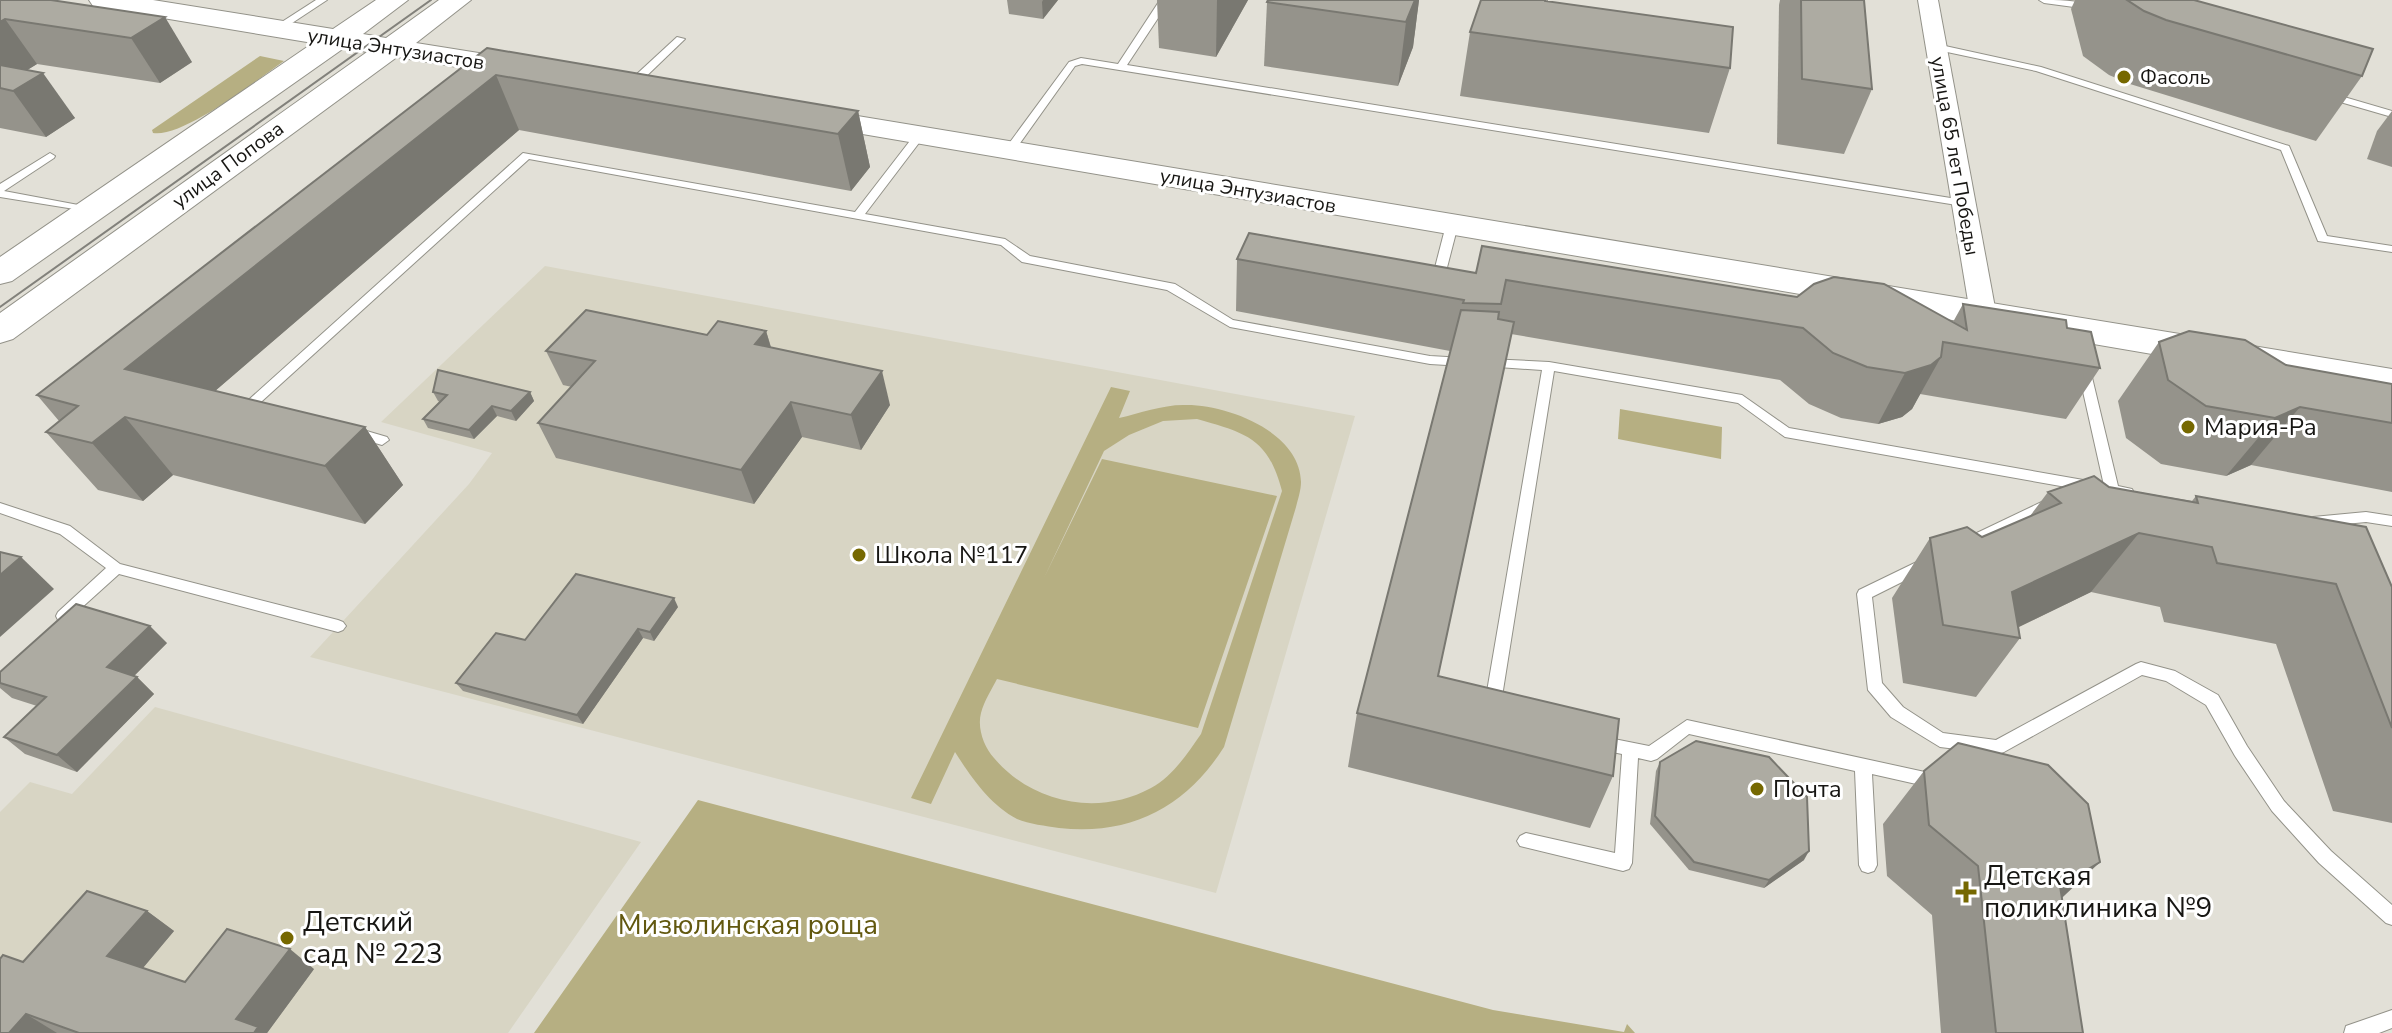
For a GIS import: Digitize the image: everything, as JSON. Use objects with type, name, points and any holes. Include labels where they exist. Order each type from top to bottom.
[{"type":"street","name":"улица Попова","points":[[0,273],[394,0]]},
{"type":"street","name":"улица Попова","points":[[0,331],[457,0]]},
{"type":"street","name":"улица 65 лет Победы","points":[[1928,0],[1983,313]]},
{"type":"street","name":"улица Энтузиастов","points":[[114,1],[552,74]]},
{"type":"street","points":[[614,84],[674,94]]},
{"type":"street","name":"улица Энтузиастов","points":[[777,112],[1983,313],[2077,344],[2392,382]]},
{"type":"lane","points":[[277,29],[322,0]]},
{"type":"lane","points":[[1121,67],[1165,0]]},
{"type":"lane","points":[[2044,0],[2106,8]]},
{"type":"lane","points":[[614,84],[680,39]]},
{"type":"lane","points":[[1936,47],[2038,69],[2285,148],[2322,239],[2392,249]]},
{"type":"lane","points":[[1009,151],[1072,64],[1081,61],[1963,203]]},
{"type":"lane","points":[[2317,92],[2392,114]]},
{"type":"lane","points":[[858,216],[920,135]]},
{"type":"lane","points":[[279,412],[250,404],[527,155],[1005,242],[1026,259],[1171,287],[1230,323],[1430,360],[1549,366],[1742,399],[1785,432],[2142,496]]},
{"type":"lane","points":[[0,191],[50,156]]},
{"type":"lane","points":[[0,191],[90,211]]},
{"type":"lane","points":[[1434,295],[1452,225]]},
{"type":"lane","points":[[2077,344],[2112,490]]},
{"type":"lane","points":[[1506,722],[1491,719],[1549,366]]},
{"type":"lane","points":[[338,428],[382,440]]},
{"type":"lane","points":[[2087,485],[1864,594],[1874,685],[1897,712],[1940,740],[1998,747],[2141,668],[2170,676],[2212,700],[2278,806],[2325,857],[2392,917]]},
{"type":"lane","points":[[0,508],[65,530],[116,568],[338,626]]},
{"type":"lane","points":[[2292,524],[2366,517],[2392,521]]},
{"type":"lane","points":[[46,631],[116,568]]},
{"type":"lane","points":[[1584,739],[1651,754],[1687,727],[1953,786]]},
{"type":"lane","points":[[1526,841],[1623,863],[1630,749]]},
{"type":"lane","points":[[1863,766],[1868,865]]},
{"type":"lane","points":[[2353,1033],[2392,1019]]},
{"type":"shaded area","name":"Школа №117","points":[[545,266],[1355,416],[1216,893],[310,657],[469,484],[492,453],[381,422]]},
{"type":"shaded area","name":"Детский сад № 223","points":[[155,707],[641,842],[508,1033],[0,1033],[0,812],[30,782],[72,794]]},
{"type":"green space","points":[[260,56],[284,61],[201,117],[182,127],[153,133],[152,130]]},
{"type":"green space","points":[[1111,387],[1130,391],[1119,418],[1170,406],[1204,406],[1241,416],[1259,425],[1289,449],[1301,482],[1296,507],[1224,747],[1192,786],[1174,801],[1133,822],[1110,827],[1059,828],[1027,822],[1007,813],[982,790],[955,752],[931,804],[911,798]],"holes":[[[1197,419],[1253,440],[1270,459],[1282,491],[1201,734],[1166,777],[1131,797],[1109,802],[1067,801],[1027,786],[994,758],[982,737],[981,713],[997,679],[1198,728],[1277,496],[1102,459],[1044,578],[1104,451],[1129,435],[1163,421]]]},
{"type":"green space","points":[[1620,409],[1722,427],[1721,459],[1618,439]]},
{"type":"green space","name":"Мизюлинская роща","points":[[698,800],[1493,1010],[1624,1032],[1627,1024],[1635,1033],[534,1033]]},
{"type":"building","points":[[0,0],[51,0],[165,17],[131,38],[5,19],[0,22]]},
{"type":"building","points":[[1268,0],[1415,0],[1406,22]]},
{"type":"building","points":[[1481,0],[1545,0],[1733,27],[1730,68],[1470,32]]},
{"type":"building","points":[[1801,0],[1864,0],[1872,89],[1802,79]]},
{"type":"building","points":[[2127,0],[2194,0],[2373,49],[2362,76],[2166,20]]},
{"type":"building","points":[[487,48],[858,111],[838,134],[496,75],[125,369],[365,427],[325,466],[125,417],[92,443],[46,432],[78,406],[37,395]]},
{"type":"building","points":[[0,65],[43,73],[13,91],[0,88]]},
{"type":"building","points":[[1249,233],[1476,273],[1482,246],[1797,297],[1814,284],[1834,277],[1884,284],[1967,330],[1963,304],[2066,320],[2067,328],[2091,332],[2100,368],[1943,342],[1941,357],[1931,365],[1905,373],[1867,367],[1833,353],[1803,328],[1506,280],[1501,304],[1463,303],[1464,300],[1237,259]]},
{"type":"building","points":[[586,310],[707,335],[718,321],[766,331],[755,344],[882,371],[851,415],[791,402],[741,470],[538,423],[595,361],[546,351]]},
{"type":"building","points":[[1461,310],[1499,312],[1498,319],[1514,322],[1438,676],[1619,719],[1613,776],[1357,713]]},
{"type":"building","points":[[2189,331],[2245,340],[2286,365],[2392,384],[2392,423],[2300,407],[2275,418],[2206,406],[2168,380],[2159,342]]},
{"type":"building","points":[[438,370],[530,392],[511,411],[492,406],[469,430],[423,419],[447,395],[433,392]]},
{"type":"building","points":[[2094,476],[2109,487],[2198,503],[2196,496],[2366,527],[2392,587],[2392,728],[2336,584],[2217,563],[2212,547],[2139,533],[2012,592],[2020,638],[1943,625],[1930,538],[1967,527],[1982,537],[2061,503],[2048,492]]},
{"type":"building","points":[[0,552],[21,557],[0,575]]},
{"type":"building","points":[[576,574],[674,598],[650,632],[638,629],[577,715],[456,683],[496,633],[525,640]]},
{"type":"building","points":[[76,604],[150,626],[107,667],[137,677],[57,755],[4,737],[46,697],[0,683],[0,672]]},
{"type":"building","points":[[1696,741],[1769,757],[1807,797],[1809,851],[1769,880],[1694,862],[1655,816],[1660,762]]},
{"type":"building","points":[[1958,743],[2048,765],[2088,804],[2100,862],[2060,886],[2083,1033],[1996,1033],[1978,866],[1929,825],[1924,771]]},
{"type":"building","points":[[87,891],[147,911],[107,956],[185,982],[227,929],[290,949],[236,1019],[258,1027],[254,1033],[79,1033],[26,1014],[9,1033],[0,1033],[0,959],[3,955],[23,962]]},
{"type":"tram line","points":[[0,307],[431,0]]},
{"type":"place","name":"Фасоль","points":[[2124,77]]},
{"type":"place","name":"Мария-Ра","points":[[2188,427]]},
{"type":"place","name":"Школа №117","points":[[859,555]]},
{"type":"place","name":"Почта","points":[[1757,789]]},
{"type":"place","name":"Детская поликлиника №9","points":[[1966,892]]},
{"type":"place","name":"Детский сад № 223","points":[[287,938]]}]
